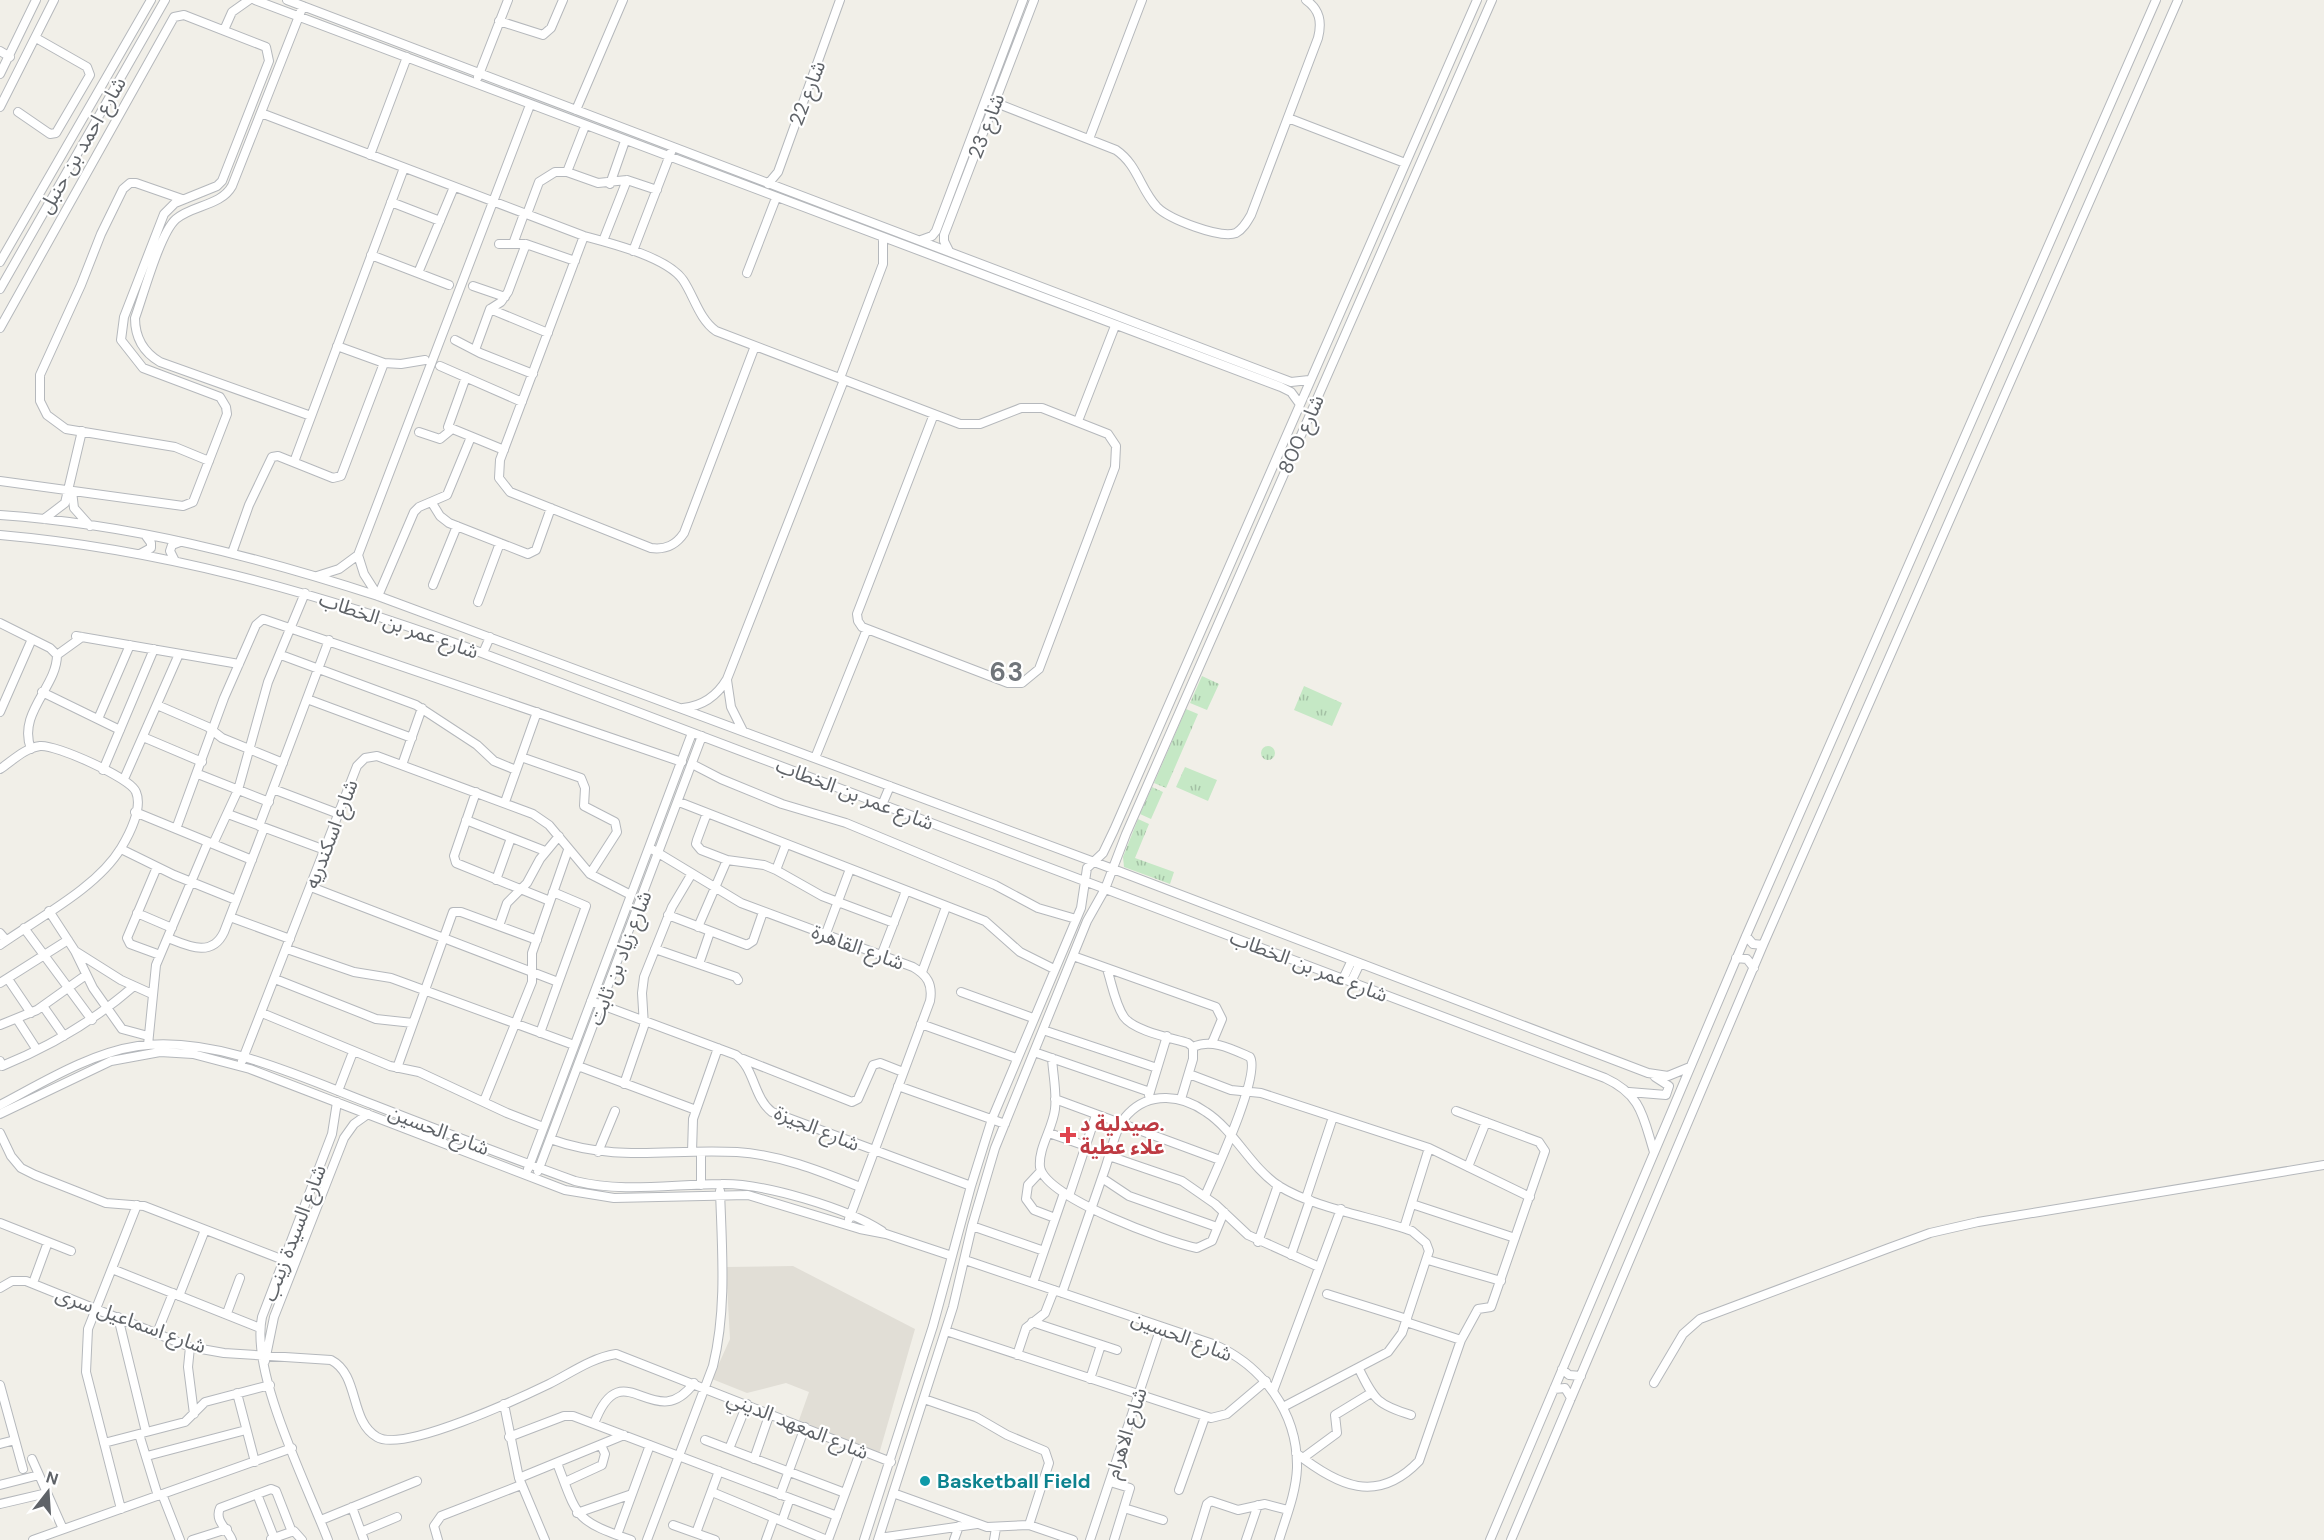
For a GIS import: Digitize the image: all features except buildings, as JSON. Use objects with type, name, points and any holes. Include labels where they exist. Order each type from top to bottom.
[{"type":"street","name":"شارع احمد بن حنبل","points":[[0,262],[151,0]]},
{"type":"street","name":"شارع احمد بن حنبل","points":[[0,289],[165,0]]},
{"type":"street","points":[[224,30],[232,12],[231,0]]},
{"type":"street","points":[[232,12],[249,0]]},
{"type":"street","points":[[255,0],[1287,390],[1299,403]]},
{"type":"street","points":[[287,0],[1291,382],[1309,380]]},
{"type":"street","points":[[476,83],[508,0]]},
{"type":"street","points":[[500,21],[543,36],[551,28],[563,0]]},
{"type":"street","points":[[576,110],[623,0]]},
{"type":"street","name":"شارع 22","points":[[768,183],[778,172],[840,0]]},
{"type":"street","name":"شارع 23","points":[[920,240],[932,236],[936,231],[1023,0]]},
{"type":"street","name":"شارع 23","points":[[950,252],[944,241],[944,235],[1034,0]]},
{"type":"street","points":[[1089,139],[1142,0]]},
{"type":"street","points":[[986,99],[1116,150],[1130,161],[1154,204],[1167,215],[1226,235],[1237,232],[1246,225],[1321,26],[1319,15],[1306,0]]},
{"type":"street","name":"شارع 800","points":[[864,1540],[896,1449],[992,1119],[1078,915],[1086,868],[1104,853],[1259,494],[1477,0]]},
{"type":"street","name":"شارع 800","points":[[878,1539],[946,1330],[972,1226],[1005,1124],[1089,916],[1106,889],[1272,500],[1492,0]]},
{"type":"street","points":[[1490,1540],[1736,958],[2156,0]]},
{"type":"street","points":[[1511,1540],[1763,945],[2178,0]]},
{"type":"street","points":[[0,74],[35,1],[52,4],[0,107]]},
{"type":"street","points":[[303,6],[229,190],[222,196],[180,216],[168,228],[135,318],[135,326],[143,347],[160,362],[311,416]]},
{"type":"street","points":[[0,328],[174,17],[184,15],[262,44],[268,51],[269,61],[222,181],[217,186],[182,199],[164,214],[124,317],[121,336],[125,347],[143,368],[216,396],[225,403],[227,414],[194,499],[186,506],[71,488],[0,481]]},
{"type":"street","points":[[18,112],[50,134],[56,133],[90,75],[87,67],[36,38]]},
{"type":"street","points":[[0,51],[10,57]]},
{"type":"street","points":[[370,155],[406,57]]},
{"type":"street","points":[[111,71],[120,77]]},
{"type":"street","points":[[317,576],[339,569],[358,555],[530,105]]},
{"type":"street","points":[[261,113],[584,236],[633,251],[677,273],[711,328],[960,424],[974,425],[1032,406],[1108,434],[1116,446],[1117,460],[1035,675],[1022,683],[1008,683],[860,625],[857,614],[934,414]]},
{"type":"street","points":[[1288,118],[1405,163]]},
{"type":"street","points":[[567,172],[585,126]]},
{"type":"street","points":[[610,184],[626,141]]},
{"type":"street","points":[[633,251],[673,147]]},
{"type":"street","points":[[294,462],[404,168]]},
{"type":"street","points":[[513,244],[543,178],[555,172],[567,172],[598,183],[610,184],[627,180],[657,190]]},
{"type":"street","points":[[603,241],[627,180]]},
{"type":"street","points":[[182,199],[136,183],[126,186],[101,234],[81,285],[39,375],[38,393],[47,415],[66,429],[175,447],[209,461]]},
{"type":"street","points":[[418,273],[454,187]]},
{"type":"street","points":[[747,273],[776,198]]},
{"type":"street","points":[[809,210],[813,200]]},
{"type":"street","points":[[391,202],[440,221]]},
{"type":"street","points":[[584,236],[504,450],[498,472],[505,488],[651,548],[667,548],[674,545],[684,533],[755,346]]},
{"type":"street","points":[[681,708],[706,701],[719,691],[727,679],[842,379],[883,264],[883,238]]},
{"type":"street","points":[[499,244],[526,244],[575,261]]},
{"type":"street","points":[[475,350],[490,309],[505,297],[526,244]]},
{"type":"street","points":[[371,255],[449,285]]},
{"type":"street","points":[[473,286],[505,297]]},
{"type":"street","points":[[1341,308],[1354,313]]},
{"type":"street","points":[[490,309],[548,333]]},
{"type":"street","points":[[1078,422],[1115,326]]},
{"type":"street","points":[[1173,347],[1176,338]]},
{"type":"street","points":[[455,340],[532,374]]},
{"type":"street","points":[[337,345],[384,363],[401,364],[425,360]]},
{"type":"street","points":[[232,553],[249,505],[270,459],[278,456],[333,478],[341,476],[384,363]]},
{"type":"street","points":[[440,366],[522,402]]},
{"type":"street","points":[[466,377],[448,425],[451,430],[504,450]]},
{"type":"street","points":[[419,432],[440,439],[451,430]]},
{"type":"street","points":[[44,519],[63,507],[71,488],[82,431]]},
{"type":"street","points":[[378,596],[414,512],[449,493],[471,437]]},
{"type":"street","points":[[71,488],[74,508],[90,526]]},
{"type":"street","points":[[1259,494],[1272,500]]},
{"type":"street","points":[[432,502],[442,519],[528,554],[533,553],[551,508]]},
{"type":"street","name":"شارع عمر بن الخطاب","points":[[0,515],[44,519],[181,542],[317,576],[474,631],[1113,869],[1648,1073],[1668,1076],[1690,1067]]},
{"type":"street","points":[[433,585],[457,526]]},
{"type":"street","name":"شارع عمر بن الخطاب","points":[[0,535],[176,561],[305,593],[466,647],[1605,1078],[1629,1092]]},
{"type":"street","points":[[139,554],[148,552],[152,543],[142,535]]},
{"type":"street","points":[[176,561],[170,551],[172,545],[181,542]]},
{"type":"street","points":[[478,602],[500,543]]},
{"type":"street","points":[[358,555],[364,574],[378,596]]},
{"type":"street","points":[[148,1045],[152,994],[160,955],[191,882],[228,814],[238,790],[266,688],[305,593]]},
{"type":"street","points":[[176,829],[238,664],[259,621],[268,620],[329,640],[682,762]]},
{"type":"street","points":[[0,623],[54,650],[57,655]]},
{"type":"street","points":[[815,758],[867,629]]},
{"type":"street","points":[[466,647],[472,640],[474,631]]},
{"type":"street","points":[[31,749],[28,727],[57,655],[79,636],[238,664]]},
{"type":"street","points":[[483,653],[490,637]]},
{"type":"street","points":[[0,712],[3,698],[32,639]]},
{"type":"street","points":[[168,938],[193,948],[206,949],[221,938],[252,860],[268,802],[329,640]]},
{"type":"street","points":[[99,719],[130,645]]},
{"type":"street","points":[[103,770],[154,649]]},
{"type":"street","points":[[124,779],[179,654]]},
{"type":"street","points":[[281,655],[422,708],[477,745],[494,761],[516,770]]},
{"type":"street","points":[[727,679],[731,707],[744,732]]},
{"type":"street","points":[[42,692],[120,730]]},
{"type":"street","points":[[307,699],[411,738]]},
{"type":"street","points":[[157,705],[214,731],[222,738],[283,763]]},
{"type":"street","points":[[402,765],[422,708]]},
{"type":"street","points":[[505,802],[537,712]]},
{"type":"street","name":"شارع زياد بن ثابت","points":[[526,1174],[692,733]]},
{"type":"street","name":"شارع زياد بن ثابت","points":[[535,1178],[679,802],[702,736]]},
{"type":"street","points":[[143,737],[202,762]]},
{"type":"street","points":[[0,769],[31,749],[54,748],[124,779],[136,792],[135,812],[121,849],[99,876],[3,942],[0,933]]},
{"type":"street","name":"شارع اسكندريه","points":[[242,1062],[361,761],[377,756],[505,802],[541,819],[559,836],[568,850],[590,874],[631,895]]},
{"type":"street","points":[[521,757],[581,778],[585,788],[584,806],[615,822],[617,832],[590,874]]},
{"type":"street","points":[[692,764],[721,779],[782,804],[846,823],[899,845],[995,885],[1038,908],[1089,916]]},
{"type":"street","points":[[198,774],[268,802]]},
{"type":"street","points":[[882,805],[890,786]]},
{"type":"street","points":[[273,789],[339,814]]},
{"type":"street","points":[[476,792],[454,860],[459,865],[550,901]]},
{"type":"street","points":[[679,802],[988,923],[1010,945],[1054,969]]},
{"type":"street","points":[[135,812],[252,860]]},
{"type":"street","points":[[707,813],[696,844],[701,850],[727,860],[764,865],[806,888],[894,923]]},
{"type":"street","points":[[228,814],[325,850]]},
{"type":"street","points":[[466,820],[545,851]]},
{"type":"street","points":[[499,926],[507,903],[522,890],[545,851],[559,836]]},
{"type":"street","points":[[496,879],[511,838]]},
{"type":"street","points":[[776,870],[786,844]]},
{"type":"street","name":"شارع القاهرة","points":[[650,848],[691,875],[763,912],[922,972],[930,985],[931,993],[921,1024],[847,1225]]},
{"type":"street","points":[[121,849],[157,867],[236,900]]},
{"type":"street","points":[[484,1101],[532,982],[530,960],[568,850]]},
{"type":"street","points":[[698,927],[727,860]]},
{"type":"street","points":[[157,867],[128,935],[128,942],[160,955]]},
{"type":"street","points":[[825,936],[850,869]]},
{"type":"street","points":[[624,1084],[645,1021],[642,988],[668,915],[691,875]]},
{"type":"street","points":[[310,887],[558,982]]},
{"type":"street","points":[[880,956],[906,891]]},
{"type":"street","points":[[540,1033],[586,906],[553,892]]},
{"type":"street","points":[[922,972],[946,907]]},
{"type":"street","points":[[49,911],[75,951],[86,975],[123,1029],[148,1036]]},
{"type":"street","points":[[397,1068],[449,915],[457,911],[537,940]]},
{"type":"street","points":[[668,915],[747,945],[753,941],[763,912]]},
{"type":"street","points":[[137,913],[172,928]]},
{"type":"street","points":[[230,917],[290,939]]},
{"type":"street","points":[[24,928],[92,1020]]},
{"type":"street","points":[[699,964],[710,932]]},
{"type":"street","points":[[1746,936],[1753,944],[1763,945]]},
{"type":"street","points":[[0,983],[68,940]]},
{"type":"street","points":[[287,948],[354,972],[391,978],[574,1045]]},
{"type":"street","points":[[655,949],[738,980]]},
{"type":"street","points":[[75,951],[152,994]]},
{"type":"street","points":[[1073,956],[1216,1007],[1222,1019],[1212,1043]]},
{"type":"street","points":[[1736,958],[1747,959],[1754,968]]},
{"type":"street","points":[[1347,981],[1356,961]]},
{"type":"street","points":[[1107,969],[1121,1011],[1127,1020],[1188,1043],[1193,1047],[1194,1053],[1181,1099]]},
{"type":"street","points":[[0,1024],[31,1013],[86,975]]},
{"type":"street","points":[[8,979],[31,1013]]},
{"type":"street","points":[[275,979],[376,1019],[413,1023]]},
{"type":"street","points":[[0,1061],[2,1066],[64,1036],[108,1009],[134,986]]},
{"type":"street","points":[[961,992],[1033,1018]]},
{"type":"street","points":[[591,1001],[718,1048],[852,1102],[858,1099],[873,1065],[880,1063],[903,1072]]},
{"type":"street","points":[[43,1006],[64,1036]]},
{"type":"street","points":[[262,1012],[353,1052],[397,1068],[419,1072],[543,1127]]},
{"type":"street","points":[[17,1018],[38,1050]]},
{"type":"street","points":[[921,1024],[1016,1058]]},
{"type":"street","points":[[1043,1030],[1157,1068]]},
{"type":"street","points":[[1147,1102],[1167,1036]]},
{"type":"street","points":[[1193,1047],[1212,1043],[1252,1060],[1247,1092],[1205,1196]]},
{"type":"street","name":"شارع الحسين","points":[[0,1114],[121,1049],[148,1045],[195,1045],[368,1114],[581,1194],[614,1198],[720,1194],[762,1198],[952,1256]]},
{"type":"street","points":[[702,1185],[692,1128],[718,1048]]},
{"type":"street","name":"شارع الحسين","points":[[0,1105],[92,1064],[160,1052],[209,1056],[242,1062],[338,1091],[575,1181],[610,1188],[720,1184],[769,1190],[850,1215],[886,1234]]},
{"type":"street","points":[[338,1091],[353,1052]]},
{"type":"street","points":[[1034,1052],[1150,1092]]},
{"type":"street","name":"شارع الجيزة","points":[[741,1058],[760,1100],[772,1112],[971,1186]]},
{"type":"street","points":[[1052,1058],[1055,1112],[1040,1163],[1045,1178],[1091,1209],[1197,1248],[1212,1241],[1224,1212]]},
{"type":"street","points":[[578,1066],[696,1110]]},
{"type":"street","points":[[1629,1092],[1662,1095],[1668,1093],[1668,1084],[1648,1073]]},
{"type":"street","points":[[1189,1074],[1231,1090],[1261,1093],[1429,1148],[1530,1197]]},
{"type":"street","points":[[898,1086],[1005,1124]]},
{"type":"street","points":[[1629,1092],[1639,1105],[1654,1152]]},
{"type":"street","points":[[1017,1355],[1026,1328],[1046,1313],[1058,1292],[1121,1124],[1127,1115],[1147,1102],[1168,1097],[1181,1099],[1208,1113],[1278,1185],[1308,1199],[1404,1228],[1420,1236],[1426,1242],[1428,1260],[1396,1343],[1388,1352],[1359,1369],[1283,1407]]},
{"type":"street","points":[[1055,1099],[1220,1160]]},
{"type":"street","name":"شارع السيدة زينب","points":[[328,1540],[270,1384],[260,1328],[332,1134],[337,1102]]},
{"type":"street","points":[[1371,1393],[1335,1415],[1337,1433],[1299,1456],[1336,1480],[1351,1486],[1381,1486],[1408,1472],[1419,1461],[1461,1340],[1478,1309],[1491,1307],[1544,1157],[1543,1146],[1539,1142],[1456,1111]]},
{"type":"street","points":[[598,1152],[615,1112]]},
{"type":"street","name":"شارع السيدة زينب","points":[[264,1356],[274,1317],[344,1138],[354,1124],[368,1114]]},
{"type":"street","points":[[1033,1284],[1055,1218],[1086,1146],[1096,1115]]},
{"type":"street","points":[[1290,1255],[1333,1117]]},
{"type":"street","points":[[1468,1167],[1486,1122]]},
{"type":"street","points":[[0,1133],[11,1156],[21,1168],[35,1175],[115,1205],[137,1205],[294,1264]]},
{"type":"street","points":[[1048,1133],[1086,1146]]},
{"type":"street","points":[[550,1139],[598,1152],[627,1155],[697,1152],[769,1156],[800,1164],[860,1187]]},
{"type":"street","points":[[1404,1228],[1429,1148]]},
{"type":"street","points":[[1109,1156],[1169,1175],[1205,1196],[1238,1228],[1258,1242],[1319,1267]]},
{"type":"street","points":[[1654,1383],[1683,1334],[1700,1319],[1732,1305],[1930,1233],[1978,1222],[2324,1165]]},
{"type":"street","points":[[1041,1171],[1028,1185],[1026,1198],[1034,1210],[1055,1218]]},
{"type":"street","points":[[1102,1178],[1129,1196],[1217,1227]]},
{"type":"street","points":[[647,1540],[705,1387],[715,1356],[722,1322],[720,1184]]},
{"type":"street","points":[[1258,1242],[1278,1185]]},
{"type":"street","points":[[1412,1204],[1515,1238]]},
{"type":"street","points":[[121,1509],[86,1372],[87,1340],[96,1309],[137,1205]]},
{"type":"street","points":[[1273,1391],[1341,1209]]},
{"type":"street","points":[[0,1223],[71,1251]]},
{"type":"street","points":[[972,1226],[1044,1251]]},
{"type":"street","points":[[157,1333],[205,1230]]},
{"type":"street","points":[[33,1283],[48,1242]]},
{"type":"street","name":"شارع الحسين","points":[[965,1260],[1226,1350],[1249,1364],[1266,1381],[1283,1407],[1299,1456],[1296,1482],[1279,1540]]},
{"type":"street","points":[[1428,1260],[1501,1281]]},
{"type":"street","points":[[112,1269],[260,1328]]},
{"type":"street","points":[[227,1313],[240,1278]]},
{"type":"street","name":"شارع اسماعيل سرى","points":[[0,1288],[15,1280],[33,1283],[190,1347],[264,1356],[324,1359],[338,1364],[346,1375],[364,1424],[370,1432],[390,1442],[439,1430],[504,1404]]},
{"type":"street","points":[[1327,1294],[1461,1340]]},
{"type":"street","points":[[118,1317],[147,1456],[160,1495],[180,1540]]},
{"type":"street","points":[[1032,1322],[1117,1350]]},
{"type":"street","name":"شارع الاهرام","points":[[1092,1539],[1161,1327]]},
{"type":"street","points":[[946,1330],[1205,1417],[1216,1418],[1227,1414],[1266,1381]]},
{"type":"street","points":[[1090,1379],[1101,1345]]},
{"type":"street","points":[[190,1347],[188,1367],[194,1414]]},
{"type":"street","name":"شارع المعهد الديني","points":[[504,1404],[548,1384],[575,1368],[616,1354],[705,1387],[891,1462]]},
{"type":"street","points":[[1359,1369],[1371,1393],[1382,1405],[1411,1415]]},
{"type":"street","points":[[1562,1369],[1569,1376],[1581,1376]]},
{"type":"street","points":[[594,1424],[603,1405],[618,1393],[631,1391],[658,1402],[673,1403],[686,1395],[694,1383]]},
{"type":"street","points":[[0,1384],[3,1411],[15,1440],[23,1469]]},
{"type":"street","points":[[104,1443],[185,1422],[205,1402],[270,1384]]},
{"type":"street","points":[[1554,1389],[1565,1388],[1571,1398]]},
{"type":"street","points":[[237,1393],[255,1462]]},
{"type":"street","points":[[924,1399],[976,1417],[1007,1435],[1045,1451],[1049,1463],[1029,1526]]},
{"type":"street","points":[[504,1404],[509,1437],[520,1481],[545,1540]]},
{"type":"street","points":[[729,1449],[747,1404]]},
{"type":"street","points":[[754,1459],[770,1413]]},
{"type":"street","points":[[509,1437],[569,1416],[837,1516]]},
{"type":"street","points":[[1179,1490],[1205,1417]]},
{"type":"street","points":[[780,1494],[805,1427]]},
{"type":"street","points":[[147,1456],[246,1430]]},
{"type":"street","points":[[438,1540],[434,1526],[441,1516],[557,1462],[624,1435]]},
{"type":"street","points":[[0,1444],[15,1440]]},
{"type":"street","points":[[705,1440],[845,1493]]},
{"type":"street","points":[[565,1482],[602,1465],[605,1454],[601,1444]]},
{"type":"street","points":[[617,1535],[650,1445]]},
{"type":"street","points":[[33,1540],[292,1448]]},
{"type":"street","points":[[896,1449],[906,1453]]},
{"type":"street","points":[[712,1492],[828,1540],[861,1450]]},
{"type":"street","points":[[32,1459],[63,1530]]},
{"type":"street","points":[[557,1462],[577,1513],[596,1528],[632,1540]]},
{"type":"street","points":[[696,1533],[719,1472]]},
{"type":"street","points":[[0,1485],[39,1475]]},
{"type":"street","points":[[321,1520],[417,1481]]},
{"type":"street","points":[[1110,1482],[1130,1488],[1114,1540]]},
{"type":"street","points":[[232,1540],[227,1529],[220,1522],[218,1513],[220,1508],[275,1490],[292,1532]]},
{"type":"street","points":[[0,1504],[47,1493]]},
{"type":"street","points":[[893,1493],[978,1524],[996,1528],[1029,1526],[1073,1540]]},
{"type":"street","points":[[257,1494],[273,1540],[292,1532],[298,1533],[302,1540]]},
{"type":"street","points":[[577,1513],[632,1494]]},
{"type":"street","points":[[766,1540],[790,1498]]},
{"type":"street","points":[[1196,1540],[1208,1502],[1213,1501],[1238,1510],[1269,1504],[1288,1510]]},
{"type":"street","points":[[1246,1540],[1258,1505]]},
{"type":"street","points":[[352,1508],[362,1536],[397,1517]]},
{"type":"street","points":[[1124,1508],[1163,1520]]},
{"type":"street","points":[[878,1539],[918,1536],[978,1524]]},
{"type":"street","points":[[673,1525],[715,1540]]},
{"type":"street","points":[[954,1540],[959,1526]]},
{"type":"street","points":[[994,1540],[996,1528]]},
{"type":"street","points":[[192,1540],[227,1529]]},
{"type":"shaded area","points":[[793,1266],[915,1329],[879,1454],[798,1423],[809,1392],[786,1383],[747,1393],[712,1379],[730,1339],[726,1267]]},
{"type":"green space","points":[[1202,676],[1219,684],[1207,710],[1190,703]]},
{"type":"green space","points":[[1304,686],[1342,703],[1332,726],[1294,710]]},
{"type":"green space","points":[[1186,709],[1198,714],[1166,788],[1154,783]]},
{"type":"green space","points":[[1265,746],[1271,746],[1275,753],[1271,760],[1265,760],[1261,756],[1261,750]]},
{"type":"green space","points":[[1185,767],[1217,780],[1208,801],[1176,787]]},
{"type":"green space","points":[[1152,787],[1163,792],[1151,819],[1140,814]]},
{"type":"green space","points":[[1138,819],[1149,824],[1135,858],[1174,872],[1170,884],[1124,867],[1123,857]]},
{"type":"place","name":"صيدلية د. علاء عطية","points":[[1068,1135]]},
{"type":"place","name":"Basketball Field","points":[[925,1481]]},
{"type":"district","name":"63","points":[[1007,672]]}]
